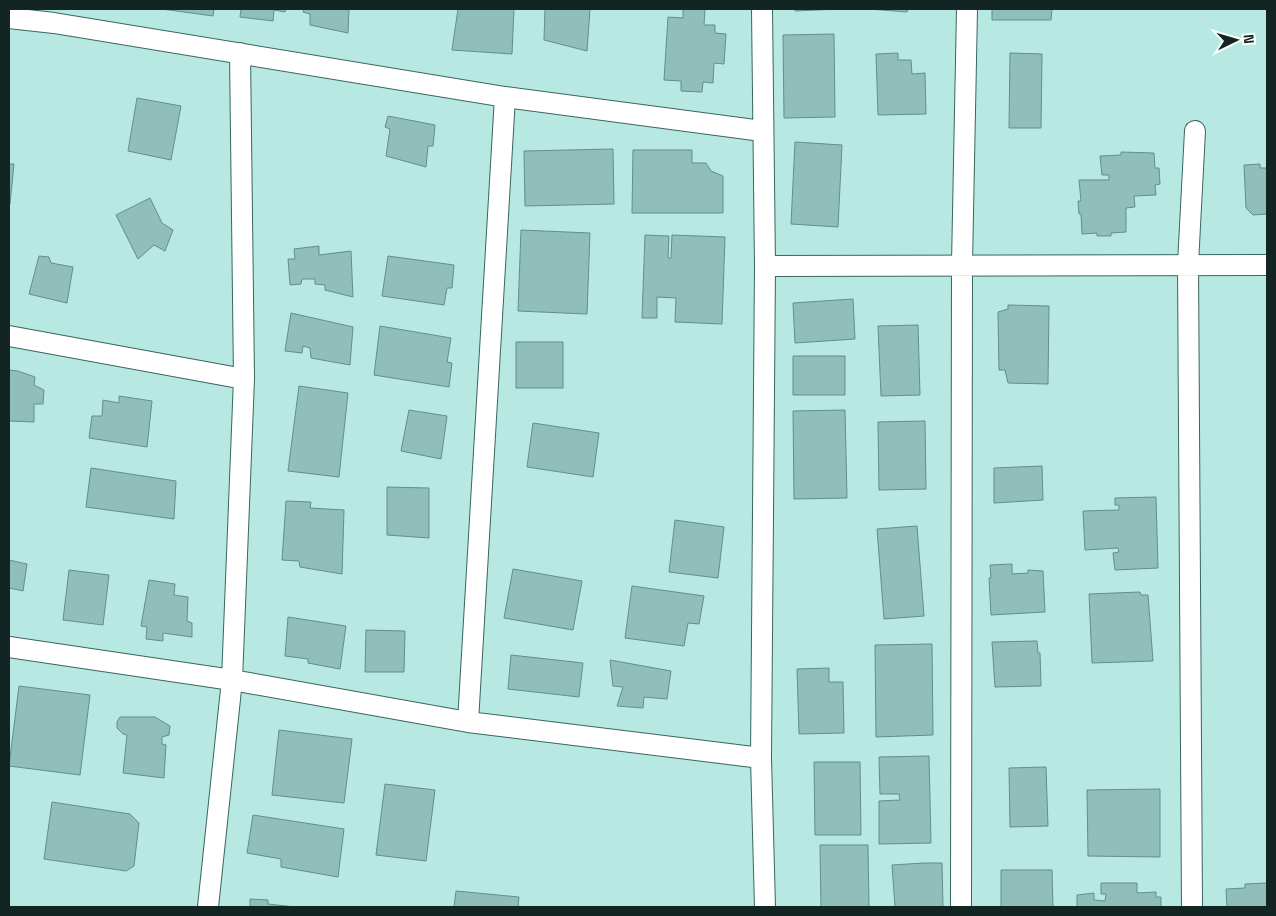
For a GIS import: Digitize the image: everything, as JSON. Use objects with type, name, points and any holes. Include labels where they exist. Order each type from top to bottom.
[{"type":"street","points":[[762,9],[765,266],[761,758],[765,907]]},
{"type":"street","points":[[961,907],[962,264],[967,9]]},
{"type":"street","points":[[9,18],[55,16],[240,53],[505,97],[762,131]]},
{"type":"street","points":[[208,907],[232,680],[244,379],[240,53]]},
{"type":"street","points":[[468,722],[505,97]]},
{"type":"street","points":[[1192,907],[1188,264],[1195,131]]},
{"type":"street","points":[[765,266],[962,264],[1267,265]]},
{"type":"street","points":[[9,336],[244,379]]},
{"type":"street","points":[[9,647],[232,680],[468,722],[761,758]]},
{"type":"building","points":[[162,9],[214,9],[213,16]]},
{"type":"building","points":[[241,9],[286,9],[285,12],[274,10],[273,21],[240,17]]},
{"type":"building","points":[[304,9],[349,9],[348,33],[310,25],[310,14],[303,12]]},
{"type":"building","points":[[458,9],[514,9],[512,54],[452,50]]},
{"type":"building","points":[[545,9],[590,9],[587,51],[544,40]]},
{"type":"building","points":[[683,9],[705,9],[704,25],[715,25],[715,33],[726,34],[724,64],[714,63],[713,83],[703,82],[702,92],[681,91],[681,81],[664,80],[668,17],[683,18]]},
{"type":"building","points":[[795,9],[839,9],[795,11]]},
{"type":"building","points":[[869,9],[908,9],[907,12]]},
{"type":"building","points":[[992,9],[1052,9],[1051,20],[992,20]]},
{"type":"building","points":[[834,34],[835,117],[784,118],[783,35]]},
{"type":"building","points":[[898,53],[898,60],[911,60],[912,74],[925,73],[926,114],[878,115],[876,54]]},
{"type":"building","points":[[1010,53],[1042,54],[1041,128],[1009,128]]},
{"type":"building","points":[[137,98],[181,106],[171,160],[128,151]]},
{"type":"building","points":[[388,116],[435,125],[433,146],[428,146],[426,167],[386,156],[390,129],[385,127]]},
{"type":"building","points":[[795,142],[842,145],[838,227],[791,224]]},
{"type":"building","points":[[613,149],[614,204],[525,206],[524,151]]},
{"type":"building","points":[[633,150],[692,150],[692,163],[706,163],[711,171],[723,176],[723,213],[632,213]]},
{"type":"building","points":[[1121,152],[1154,153],[1155,168],[1159,168],[1160,184],[1155,185],[1156,195],[1134,196],[1135,207],[1126,208],[1126,232],[1111,233],[1111,236],[1097,236],[1097,233],[1082,234],[1078,201],[1081,201],[1079,180],[1109,180],[1109,175],[1102,175],[1100,156],[1121,155]]},
{"type":"building","points":[[9,164],[14,164],[10,204],[9,204]]},
{"type":"building","points":[[1260,164],[1260,168],[1267,168],[1267,214],[1253,215],[1246,208],[1244,165]]},
{"type":"building","points":[[150,198],[162,223],[173,230],[165,251],[154,245],[138,259],[116,215]]},
{"type":"building","points":[[521,230],[590,233],[587,314],[518,311]]},
{"type":"building","points":[[645,235],[669,236],[668,258],[671,258],[672,235],[725,237],[722,324],[675,322],[676,298],[657,297],[657,318],[642,318]]},
{"type":"building","points":[[319,246],[319,255],[351,251],[353,297],[325,290],[325,285],[315,284],[315,279],[302,279],[301,284],[290,285],[288,259],[295,259],[294,249]]},
{"type":"building","points":[[39,256],[49,257],[51,263],[73,267],[67,303],[29,294]]},
{"type":"building","points":[[388,256],[454,265],[452,288],[447,288],[444,305],[382,296]]},
{"type":"building","points":[[853,299],[855,339],[795,343],[793,303]]},
{"type":"building","points":[[1008,305],[1049,306],[1048,384],[1008,383],[1005,370],[999,370],[998,312],[1008,309]]},
{"type":"building","points":[[291,313],[353,327],[350,365],[311,358],[310,348],[303,346],[302,353],[285,351]]},
{"type":"building","points":[[918,325],[920,395],[881,396],[878,326]]},
{"type":"building","points":[[380,326],[451,338],[447,362],[452,363],[449,387],[374,375]]},
{"type":"building","points":[[516,342],[563,342],[563,388],[516,388]]},
{"type":"building","points":[[793,356],[845,356],[845,395],[793,395]]},
{"type":"building","points":[[9,370],[35,377],[34,385],[44,390],[43,404],[34,404],[34,422],[9,421]]},
{"type":"building","points":[[299,386],[348,393],[339,477],[288,471]]},
{"type":"building","points":[[119,396],[152,401],[147,447],[89,438],[92,416],[102,416],[103,400],[119,403]]},
{"type":"building","points":[[409,410],[447,416],[441,459],[401,451]]},
{"type":"building","points":[[845,410],[847,498],[794,499],[793,411]]},
{"type":"building","points":[[925,421],[926,489],[879,490],[878,422]]},
{"type":"building","points":[[533,423],[599,433],[593,477],[527,467]]},
{"type":"building","points":[[1042,466],[1043,500],[994,503],[994,468]]},
{"type":"building","points":[[91,468],[176,481],[174,519],[86,507]]},
{"type":"building","points":[[387,487],[429,488],[429,538],[387,535]]},
{"type":"building","points":[[1156,497],[1158,568],[1115,570],[1113,553],[1119,552],[1118,548],[1085,550],[1083,511],[1119,510],[1119,505],[1115,505],[1115,498]]},
{"type":"building","points":[[286,501],[311,502],[310,508],[344,510],[342,574],[300,567],[299,561],[282,560]]},
{"type":"building","points":[[675,520],[724,527],[718,578],[669,572]]},
{"type":"building","points":[[917,526],[924,616],[884,619],[877,529]]},
{"type":"building","points":[[9,560],[27,564],[23,591],[9,588]]},
{"type":"building","points":[[1012,564],[1012,574],[1028,573],[1028,570],[1043,571],[1045,612],[991,615],[990,565]]},
{"type":"building","points":[[513,569],[582,581],[573,630],[504,618]]},
{"type":"building","points":[[69,570],[109,575],[103,625],[63,620]]},
{"type":"building","points":[[149,580],[175,584],[174,595],[188,597],[187,621],[192,623],[192,637],[163,633],[163,641],[146,639],[147,627],[141,626]]},
{"type":"building","points":[[632,586],[704,596],[699,624],[688,623],[684,646],[625,638]]},
{"type":"building","points":[[1140,592],[1141,595],[1148,595],[1153,661],[1092,663],[1089,594]]},
{"type":"building","points":[[288,617],[346,626],[340,669],[308,663],[308,659],[285,656]]},
{"type":"building","points":[[366,630],[405,631],[404,672],[365,672]]},
{"type":"building","points":[[1037,641],[1038,653],[1040,653],[1041,686],[995,687],[992,642]]},
{"type":"building","points":[[932,644],[933,735],[876,737],[875,645]]},
{"type":"building","points":[[511,655],[583,663],[579,697],[508,689]]},
{"type":"building","points":[[610,660],[671,671],[667,699],[644,697],[643,708],[617,706],[623,687],[613,686]]},
{"type":"building","points":[[829,668],[829,682],[843,682],[844,733],[799,734],[797,669]]},
{"type":"building","points":[[19,686],[90,695],[80,775],[9,766]]},
{"type":"building","points":[[120,717],[155,717],[170,726],[169,735],[162,737],[162,744],[166,745],[164,778],[123,773],[127,735],[117,728],[117,722]]},
{"type":"building","points":[[279,730],[352,739],[344,803],[272,795]]},
{"type":"building","points":[[929,756],[931,843],[879,844],[879,801],[900,800],[899,794],[880,794],[879,757]]},
{"type":"building","points":[[814,762],[860,762],[861,835],[815,835]]},
{"type":"building","points":[[1046,767],[1048,826],[1010,827],[1009,768]]},
{"type":"building","points":[[385,784],[435,790],[426,861],[376,855]]},
{"type":"building","points":[[1160,789],[1160,857],[1088,856],[1087,790]]},
{"type":"building","points":[[52,802],[130,814],[139,823],[134,866],[126,871],[44,859]]},
{"type":"building","points":[[253,815],[344,829],[338,877],[281,867],[281,859],[247,853]]},
{"type":"building","points":[[820,845],[868,845],[869,907],[821,907]]},
{"type":"building","points":[[942,863],[943,907],[895,907],[892,865]]},
{"type":"building","points":[[1001,870],[1052,870],[1053,907],[1001,907]]},
{"type":"building","points":[[1101,883],[1137,883],[1137,893],[1156,892],[1156,897],[1161,897],[1161,907],[1077,907],[1077,895],[1094,893],[1094,900],[1105,901],[1106,894],[1101,894]]},
{"type":"building","points":[[1267,883],[1267,907],[1227,907],[1226,889],[1245,888],[1245,884]]},
{"type":"building","points":[[456,891],[519,897],[518,907],[454,907]]},
{"type":"building","points":[[250,899],[268,900],[268,904],[295,907],[250,907]]}]
